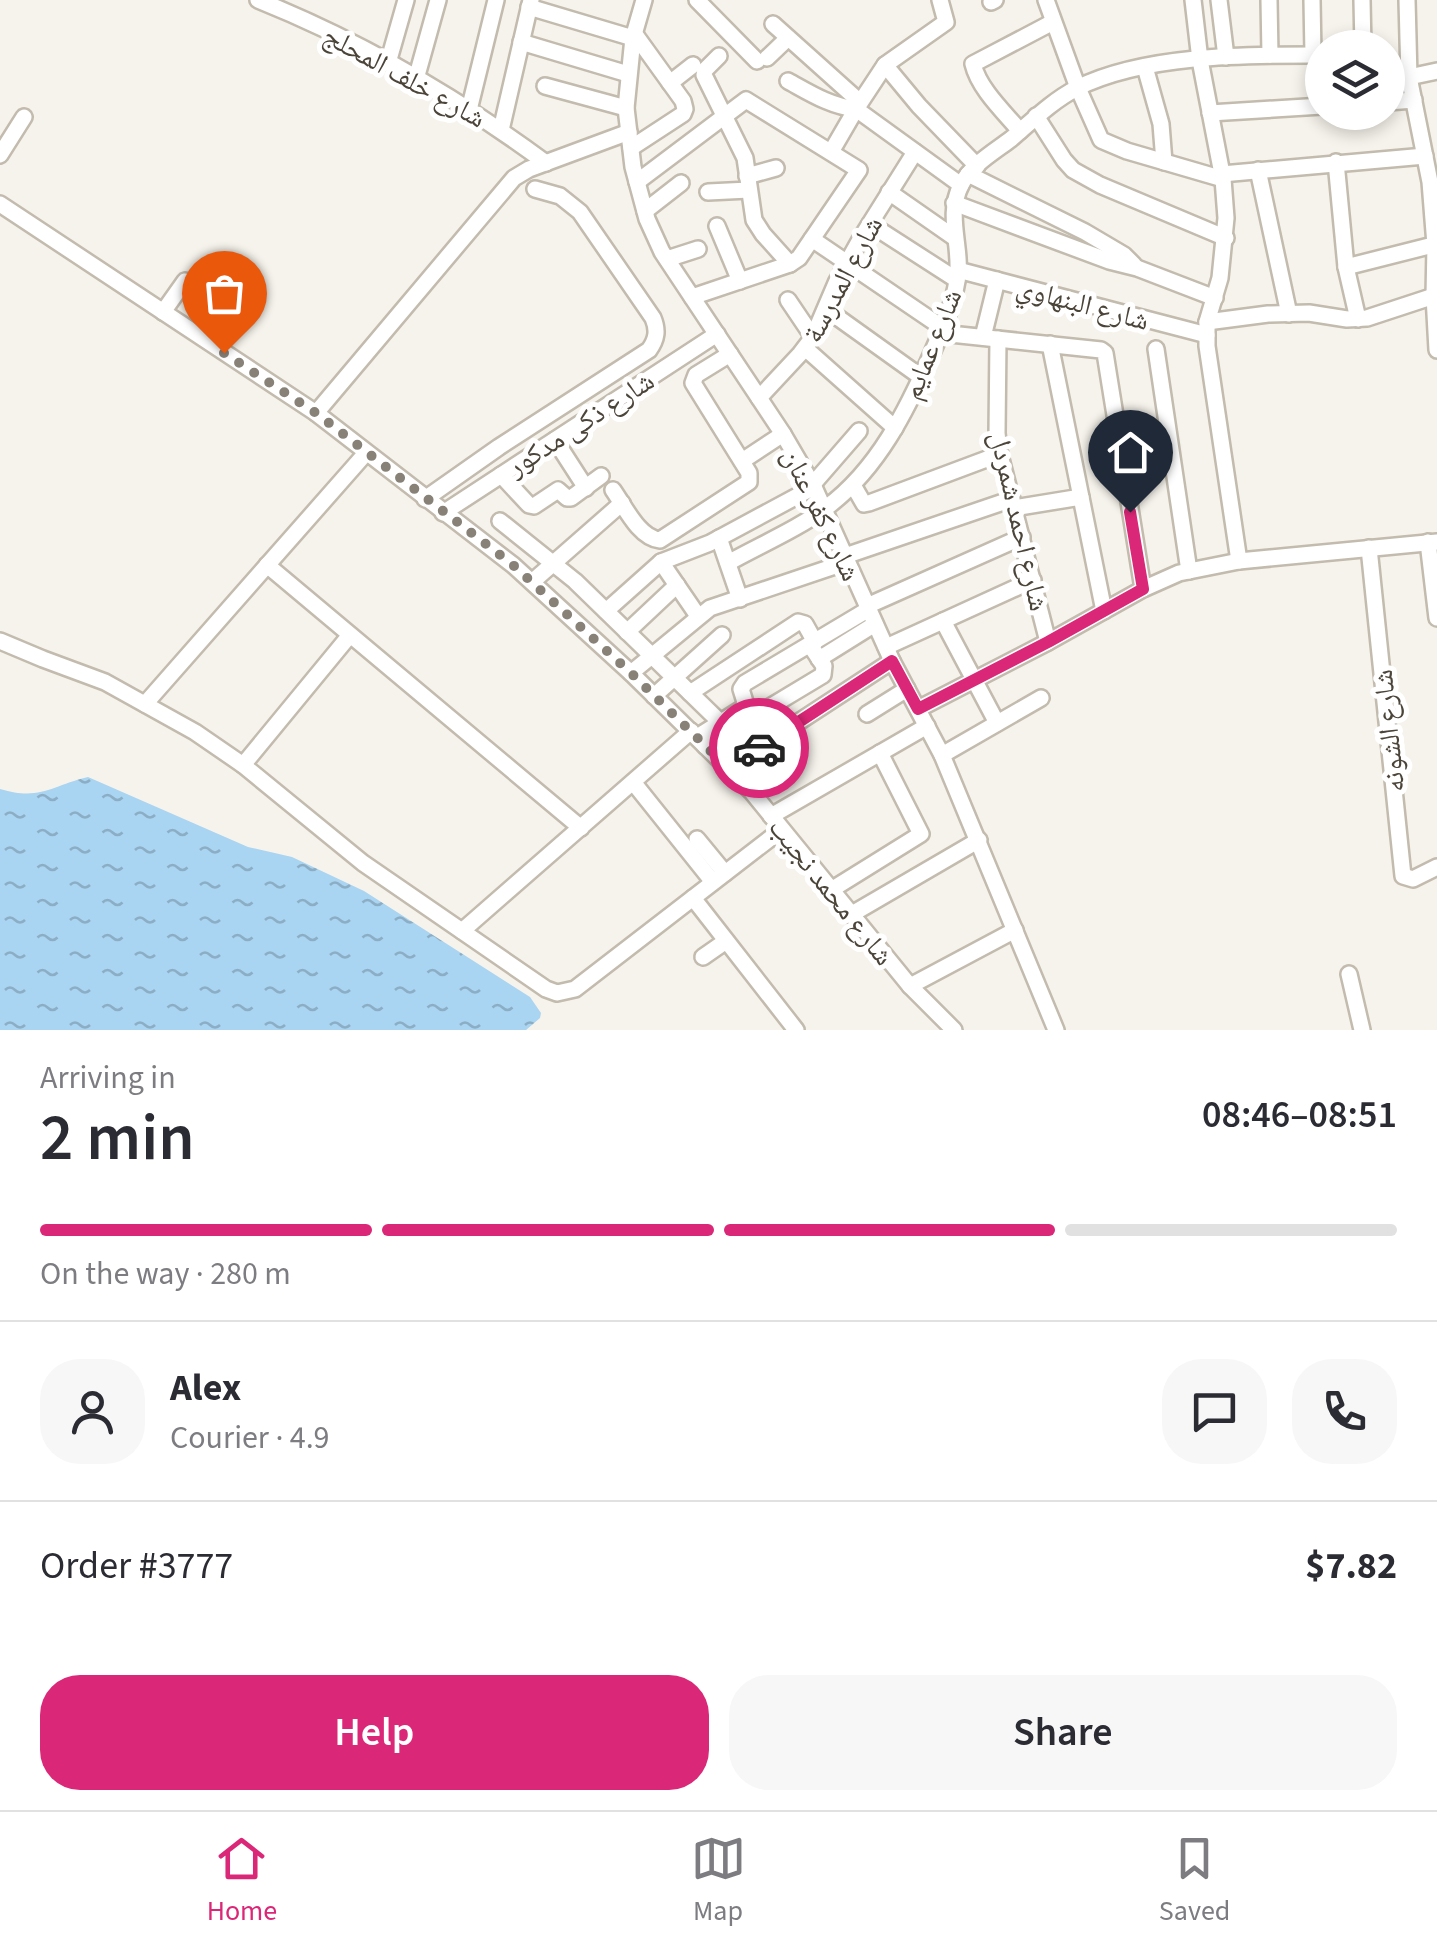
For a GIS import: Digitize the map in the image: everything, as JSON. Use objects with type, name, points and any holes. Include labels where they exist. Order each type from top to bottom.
[{"type":"street","name":"شارع خلف المحلج","points":[[258,0],[388,62],[501,130],[546,163]]},
{"type":"street","points":[[388,62],[406,0]]},
{"type":"street","points":[[416,79],[438,0]]},
{"type":"street","points":[[469,110],[496,0]]},
{"type":"street","name":"شارع كفر عنان","points":[[644,0],[634,36],[626,108],[636,182],[645,211],[667,259],[813,485],[889,654],[942,755],[1056,1030]]},
{"type":"street","points":[[697,0],[762,60],[788,38]]},
{"type":"street","points":[[830,152],[885,65],[946,22],[940,0]]},
{"type":"street","points":[[1046,0],[1101,140],[1127,151],[1223,176],[1424,156]]},
{"type":"street","points":[[1193,0],[1200,60],[1223,176],[1226,238],[1207,329],[1238,561]]},
{"type":"street","points":[[1219,0],[1226,57]]},
{"type":"street","points":[[1269,0],[1270,55]]},
{"type":"street","points":[[1312,0],[1315,30]]},
{"type":"street","points":[[1362,0],[1363,30]]},
{"type":"street","points":[[1407,0],[1409,77],[1424,156],[1433,181],[1437,350]]},
{"type":"street","points":[[316,413],[501,190],[529,168],[630,140],[682,114],[683,101],[634,36],[530,3],[501,130]]},
{"type":"street","points":[[1020,131],[982,84],[973,64],[1054,22]]},
{"type":"street","points":[[773,24],[858,105],[915,152],[1086,232],[1124,255],[1136,268]]},
{"type":"street","points":[[521,42],[628,74]]},
{"type":"street","name":"شارع عمايم","points":[[728,563],[824,509],[853,485],[895,428],[942,330],[958,275],[954,203],[969,175],[1036,116],[1078,88],[1116,73],[1226,57],[1305,55]]},
{"type":"street","points":[[718,56],[704,73],[745,158],[754,220],[790,264]]},
{"type":"street","points":[[670,83],[693,65]]},
{"type":"street","points":[[885,65],[969,175]]},
{"type":"street","points":[[1145,67],[1160,124],[1164,162]]},
{"type":"street","points":[[1409,77],[1437,72]]},
{"type":"street","points":[[788,81],[843,107],[858,105]]},
{"type":"street","points":[[545,86],[626,108]]},
{"type":"street","points":[[636,182],[746,100],[857,168],[858,173],[799,258],[692,298]]},
{"type":"street","points":[[1405,101],[1414,100]]},
{"type":"street","points":[[1210,113],[1305,107]]},
{"type":"street","points":[[1036,116],[1073,170],[1226,238]]},
{"type":"street","points":[[0,156],[24,118]]},
{"type":"street","points":[[1419,125],[1437,122]]},
{"type":"street","name":"شارع المدرسة","points":[[759,398],[809,342],[847,262],[915,152]]},
{"type":"street","points":[[1336,162],[1346,267],[1358,318]]},
{"type":"street","points":[[708,192],[748,183],[776,168]]},
{"type":"street","points":[[1258,170],[1289,314]]},
{"type":"street","points":[[645,211],[682,183]]},
{"type":"street","points":[[425,499],[654,343],[656,326],[652,318],[580,212],[560,196],[535,189]]},
{"type":"street","points":[[889,192],[955,238]]},
{"type":"street","points":[[954,203],[1215,298]]},
{"type":"street","name":"شارع محمد نجيب","points":[[0,204],[316,413],[513,565],[728,768],[910,986],[954,1030]]},
{"type":"street","name":"شارع البنهاوي","points":[[870,224],[958,275],[996,280],[1207,329]]},
{"type":"street","points":[[717,226],[740,281]]},
{"type":"street","points":[[812,239],[942,330],[1105,353],[1143,589]]},
{"type":"street","points":[[1346,267],[1436,245]]},
{"type":"street","points":[[667,259],[698,249]]},
{"type":"street","name":"شارع احمد شمردل","points":[[996,280],[991,338],[997,434],[1048,642]]},
{"type":"street","points":[[163,312],[185,281]]},
{"type":"street","points":[[1207,329],[1268,314],[1358,318],[1384,314],[1434,296]]},
{"type":"street","points":[[788,300],[809,342],[895,428]]},
{"type":"street","points":[[826,309],[922,377]]},
{"type":"street","name":"شارع ذكى مدكور","points":[[443,513],[716,334]]},
{"type":"street","points":[[1050,344],[1104,611]]},
{"type":"street","points":[[1156,350],[1188,571]]},
{"type":"street","points":[[532,582],[618,497],[646,537],[660,540],[750,482],[750,475],[693,384],[696,375],[730,354]]},
{"type":"street","points":[[606,611],[661,562],[720,538],[813,485],[859,430]]},
{"type":"street","points":[[742,462],[783,434]]},
{"type":"street","points":[[555,440],[586,488]]},
{"type":"street","points":[[145,704],[366,452]]},
{"type":"street","points":[[853,485],[861,501],[869,503],[1000,454]]},
{"type":"street","points":[[501,475],[534,506],[557,490],[570,499],[602,476]]},
{"type":"street","points":[[631,673],[704,612],[846,559],[1013,504],[1081,497]]},
{"type":"street","points":[[500,521],[606,611],[720,722]]},
{"type":"street","points":[[784,532],[791,549]]},
{"type":"street","points":[[462,931],[633,782],[743,708],[742,686],[815,649],[870,613],[1022,537]]},
{"type":"street","points":[[720,538],[740,598]]},
{"type":"street","points":[[918,709],[1143,589],[1188,571],[1238,561],[1433,542],[1437,618]]},
{"type":"street","name":"شارع الشونه","points":[[1369,548],[1403,876],[1413,879],[1437,867]]},
{"type":"street","points":[[661,562],[722,636],[735,663]]},
{"type":"street","points":[[267,566],[580,828]]},
{"type":"street","points":[[728,768],[943,620],[1033,580]]},
{"type":"street","points":[[627,632],[677,585]]},
{"type":"street","points":[[943,620],[997,723]]},
{"type":"street","points":[[690,692],[798,622],[805,624],[824,666],[823,675],[698,738]]},
{"type":"street","points":[[243,766],[350,635]]},
{"type":"street","points":[[654,696],[722,636]]},
{"type":"street","points":[[0,641],[105,682],[195,732],[363,864],[546,989],[563,993],[574,989],[694,898],[776,823],[927,726]]},
{"type":"street","points":[[867,714],[908,690]]},
{"type":"street","points":[[942,755],[1041,698]]},
{"type":"street","points":[[831,890],[920,837],[922,831],[880,753]]},
{"type":"street","points":[[633,782],[719,878]]},
{"type":"street","points":[[698,839],[719,878]]},
{"type":"street","points":[[852,914],[978,840]]},
{"type":"street","points":[[694,898],[796,1030]]},
{"type":"street","points":[[910,986],[1014,930]]},
{"type":"street","points":[[703,958],[726,941]]},
{"type":"street","points":[[1349,974],[1362,1030]]},
{"type":"water","points":[[88,777],[248,847],[292,857],[364,891],[530,997],[541,1013],[540,1018],[526,1030],[0,1030],[0,789],[36,793]]},
{"type":"way so far","points":[[224,353],[316,413],[513,565],[728,768],[759,748]]},
{"type":"route","points":[[759,748],[892,661],[918,709],[1143,589],[1130,512]]}]
